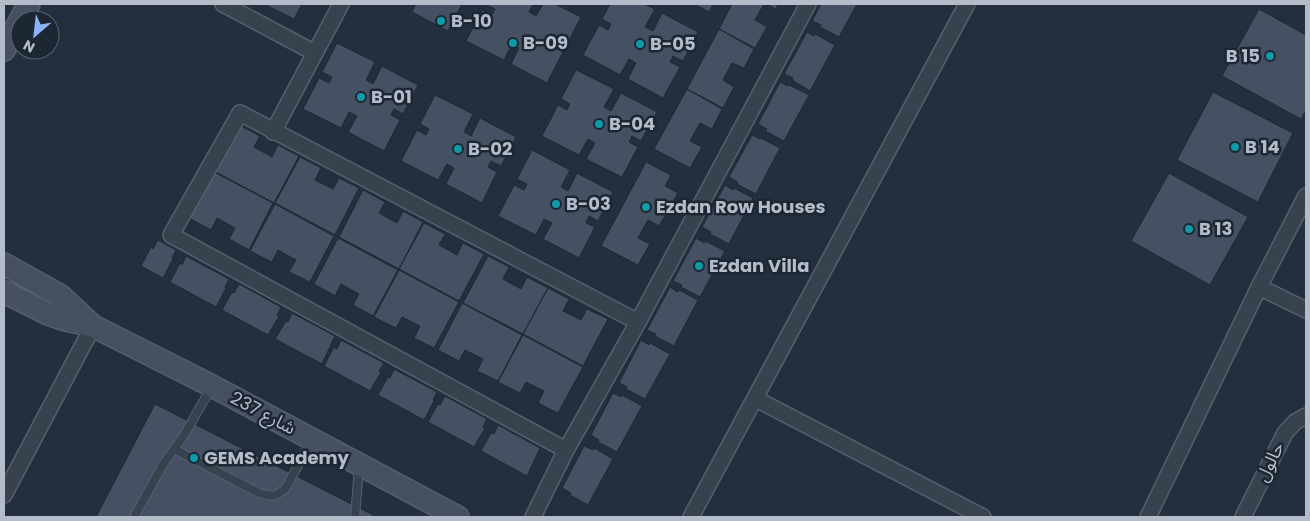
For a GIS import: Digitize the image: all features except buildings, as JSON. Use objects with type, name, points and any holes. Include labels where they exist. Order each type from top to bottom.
[{"type":"street","points":[[223,4],[315,53]]},
{"type":"street","points":[[273,132],[342,4]]},
{"type":"street","points":[[533,517],[566,450],[638,322],[808,4]]},
{"type":"street","points":[[691,517],[967,4]]},
{"type":"street","points":[[4,50],[10,39]]},
{"type":"street","points":[[566,450],[170,235],[240,113],[638,322]]},
{"type":"street","points":[[1148,517],[1259,287],[1306,196]]},
{"type":"street","name":"شارع 237","points":[[4,264],[61,296],[93,326]]},
{"type":"street","points":[[1259,287],[1306,310]]},
{"type":"street","name":"شارع 237","points":[[4,292],[48,314],[93,326],[212,386],[458,517]]},
{"type":"street","points":[[4,495],[93,326]]},
{"type":"street","points":[[756,399],[983,517]]},
{"type":"street","name":"حالول","points":[[1244,517],[1285,432],[1295,422],[1306,416]]},
{"type":"lane","points":[[134,517],[164,463],[183,437],[212,386]]},
{"type":"lane","points":[[174,449],[261,494],[274,496],[285,489],[312,440]]},
{"type":"lane","points":[[355,517],[359,465]]},
{"type":"place","name":"B-10","points":[[441,21]]},
{"type":"place","name":"B-09","points":[[513,43]]},
{"type":"place","name":"B-05","points":[[640,44]]},
{"type":"place","name":"B 15","points":[[1270,56]]},
{"type":"place","name":"B-01","points":[[361,97]]},
{"type":"place","name":"B-04","points":[[599,124]]},
{"type":"place","name":"B 14","points":[[1235,147]]},
{"type":"place","name":"B-02","points":[[458,149]]},
{"type":"place","name":"B-03","points":[[556,204]]},
{"type":"place","name":"Ezdan Row Houses","points":[[646,207]]},
{"type":"place","name":"B 13","points":[[1189,229]]},
{"type":"place","name":"Ezdan Villa","points":[[699,266]]},
{"type":"place","name":"GEMS Academy","points":[[194,458]]}]
